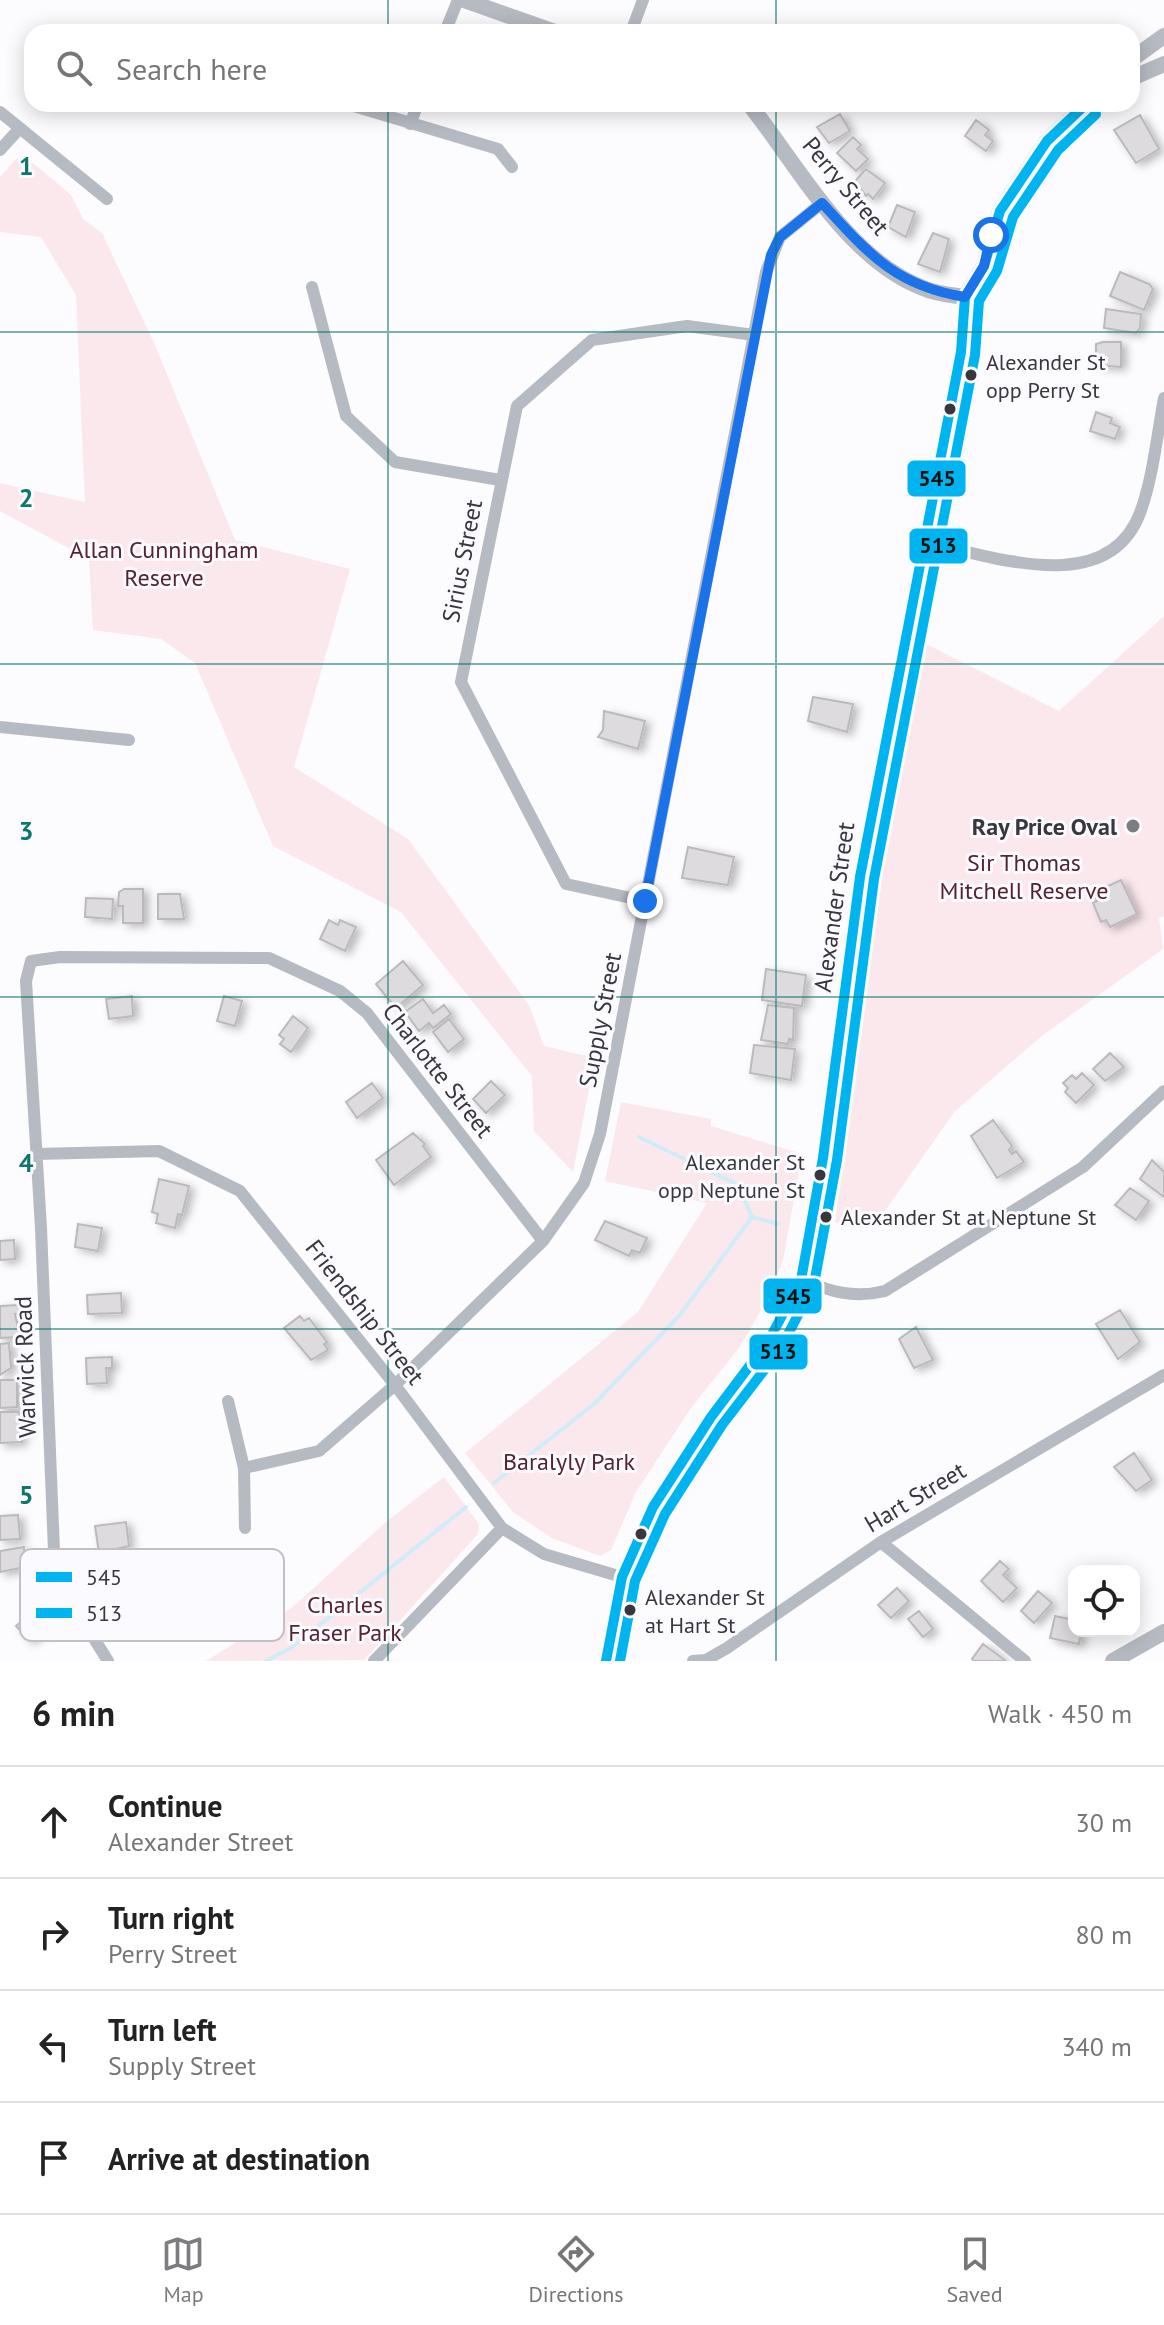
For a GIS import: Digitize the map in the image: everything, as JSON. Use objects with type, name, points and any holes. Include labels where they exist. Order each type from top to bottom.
[{"type":"street","points":[[448,24],[458,0]]},
{"type":"street","points":[[464,0],[532,24]]},
{"type":"street","points":[[634,24],[643,0]]},
{"type":"street","points":[[1140,53],[1164,36]]},
{"type":"street","points":[[1140,74],[1164,64]]},
{"type":"street","points":[[0,112],[107,199]]},
{"type":"street","points":[[372,112],[498,149],[512,167]]},
{"type":"street","points":[[410,124],[415,112]]},
{"type":"street","name":"Perry Street","points":[[755,112],[822,203],[856,240],[906,280],[933,292],[965,297]]},
{"type":"street","name":"Alexander Street","points":[[606,1661],[622,1577],[653,1507],[711,1417],[769,1340],[801,1280],[823,1158],[860,877],[961,352],[965,297],[984,266],[1000,211],[1047,141],[1078,112]]},
{"type":"street","points":[[0,150],[20,128]]},
{"type":"street","name":"Supply Street","points":[[244,1468],[319,1451],[395,1385],[543,1241],[584,1183],[600,1136],[771,255],[780,237],[822,203]]},
{"type":"street","points":[[312,287],[346,416],[395,462],[500,480]]},
{"type":"street","name":"Sirius Street","points":[[645,901],[566,884],[461,682],[517,406],[592,340],[687,326],[754,335]]},
{"type":"street","points":[[923,542],[1050,566],[1078,566],[1106,554],[1128,535],[1141,509],[1164,398]]},
{"type":"street","points":[[0,727],[129,740]]},
{"type":"street","name":"Charlotte Street","points":[[31,961],[60,957],[269,958],[340,991],[367,1013],[543,1241]]},
{"type":"street","name":"Warwick Road","points":[[31,961],[26,981],[54,1549]]},
{"type":"street","points":[[801,1280],[845,1295],[864,1296],[885,1291],[1083,1167],[1164,1091]]},
{"type":"street","name":"Friendship Street","points":[[36,1154],[159,1151],[240,1191],[395,1385],[502,1528],[544,1554],[622,1577]]},
{"type":"street","name":"Hart Street","points":[[693,1661],[706,1660],[727,1648],[881,1542],[1164,1375]]},
{"type":"street","points":[[228,1401],[244,1468],[245,1528]]},
{"type":"street","points":[[374,1661],[502,1528]]},
{"type":"street","points":[[881,1542],[1025,1661]]},
{"type":"street","points":[[1113,1661],[1164,1632]]},
{"type":"street","name":"Warwick Road","points":[[96,1641],[108,1661]]},
{"type":"green space","name":"Allan Cunningham Reserve","points":[[27,158],[71,195],[83,219],[102,233],[155,345],[235,540],[350,569],[294,767],[408,839],[529,1005],[544,1046],[595,1058],[573,1172],[534,1131],[532,1076],[401,912],[273,846],[195,663],[161,639],[93,630],[89,559],[0,511],[0,483],[85,502],[76,295],[41,237],[0,232],[0,177],[16,159]]},
{"type":"green space","name":"Sir Thomas Mitchell Reserve","points":[[1164,616],[1164,916],[1159,918],[1163,949],[1043,1035],[955,1111],[882,1215],[835,1223],[881,879],[926,644],[1059,711]]},
{"type":"green space","name":"Baralyly Park","points":[[621,1102],[711,1119],[711,1126],[802,1154],[783,1260],[768,1298],[739,1348],[691,1408],[636,1492],[611,1550],[600,1556],[552,1538],[513,1512],[465,1453],[638,1312],[707,1203],[605,1181]]},
{"type":"green space","name":"Charles Fraser Park","points":[[444,1477],[479,1524],[478,1534],[364,1660],[206,1661],[238,1641],[284,1641],[284,1613],[386,1522]]},
{"type":"building","points":[[840,114],[850,131],[829,143],[817,127]]},
{"type":"building","points":[[1140,115],[1159,149],[1136,163],[1114,130]]},
{"type":"building","points":[[976,120],[989,130],[985,135],[993,141],[986,151],[965,136]]},
{"type":"building","points":[[853,137],[861,145],[857,149],[868,159],[856,171],[837,153]]},
{"type":"building","points":[[866,169],[885,183],[873,199],[868,194],[866,196],[855,181]]},
{"type":"building","points":[[897,205],[915,212],[906,237],[888,227]]},
{"type":"building","points":[[933,233],[949,239],[940,272],[918,264]]},
{"type":"building","points":[[1120,272],[1149,284],[1153,289],[1144,310],[1110,296]]},
{"type":"building","points":[[1106,309],[1141,314],[1140,328],[1136,333],[1104,328]]},
{"type":"building","points":[[1121,342],[1121,367],[1096,365],[1096,344]]},
{"type":"building","points":[[1096,412],[1112,418],[1110,423],[1120,427],[1115,439],[1090,431]]},
{"type":"building","points":[[813,697],[853,704],[847,732],[808,721]]},
{"type":"building","points":[[604,711],[645,721],[638,749],[598,737],[603,730]]},
{"type":"building","points":[[688,847],[734,857],[728,885],[682,878]]},
{"type":"building","points":[[1121,880],[1137,914],[1110,927],[1106,920],[1101,922],[1093,903],[1097,901],[1093,893]]},
{"type":"building","points":[[143,889],[143,923],[123,923],[123,906],[118,906],[119,892]]},
{"type":"building","points":[[158,894],[180,894],[184,919],[158,919]]},
{"type":"building","points":[[86,898],[113,899],[112,919],[85,917]]},
{"type":"building","points":[[329,920],[338,925],[340,920],[356,927],[345,951],[320,939]]},
{"type":"building","points":[[403,961],[423,985],[396,1008],[376,984]]},
{"type":"building","points":[[766,969],[806,975],[802,1006],[762,1000]]},
{"type":"building","points":[[132,996],[133,1016],[109,1019],[106,999]]},
{"type":"building","points":[[224,996],[242,1001],[235,1026],[217,1021]]},
{"type":"building","points":[[423,999],[433,1013],[444,1005],[451,1014],[433,1028],[429,1023],[419,1031],[405,1012]]},
{"type":"building","points":[[768,1005],[794,1008],[793,1040],[789,1039],[788,1044],[761,1040]]},
{"type":"building","points":[[293,1016],[308,1028],[291,1052],[280,1044],[284,1039],[279,1035]]},
{"type":"building","points":[[449,1019],[464,1039],[448,1052],[433,1032]]},
{"type":"building","points":[[754,1045],[795,1049],[791,1080],[750,1073]]},
{"type":"building","points":[[1110,1053],[1124,1067],[1105,1081],[1093,1069]]},
{"type":"building","points":[[1082,1073],[1094,1085],[1076,1103],[1065,1092],[1068,1088],[1063,1083],[1072,1075],[1076,1079]]},
{"type":"building","points":[[491,1081],[505,1095],[486,1113],[473,1099]]},
{"type":"building","points":[[372,1083],[383,1098],[357,1118],[346,1102]]},
{"type":"building","points":[[993,1120],[1012,1146],[1009,1150],[1012,1154],[1016,1151],[1024,1162],[997,1178],[971,1136]]},
{"type":"building","points":[[413,1133],[425,1144],[423,1146],[431,1157],[394,1185],[376,1160]]},
{"type":"building","points":[[1152,1160],[1164,1172],[1164,1197],[1140,1179]]},
{"type":"building","points":[[159,1179],[189,1186],[182,1215],[178,1214],[175,1228],[156,1223],[158,1214],[152,1212]]},
{"type":"building","points":[[1130,1188],[1149,1201],[1136,1220],[1115,1205]]},
{"type":"building","points":[[605,1221],[647,1238],[640,1253],[632,1250],[629,1256],[595,1240]]},
{"type":"building","points":[[78,1224],[102,1228],[98,1251],[75,1247]]},
{"type":"building","points":[[14,1240],[15,1259],[0,1260],[0,1241]]},
{"type":"building","points":[[121,1293],[122,1313],[88,1314],[87,1295]]},
{"type":"building","points":[[19,1305],[20,1314],[15,1314],[20,1337],[0,1338],[0,1306]]},
{"type":"building","points":[[1120,1310],[1140,1342],[1118,1359],[1096,1324]]},
{"type":"building","points":[[300,1316],[304,1321],[309,1318],[327,1342],[324,1344],[328,1350],[311,1360],[284,1328]]},
{"type":"building","points":[[916,1327],[933,1360],[914,1368],[899,1339]]},
{"type":"building","points":[[9,1343],[11,1368],[0,1375],[0,1344]]},
{"type":"building","points":[[112,1357],[112,1368],[106,1368],[107,1383],[87,1384],[86,1358]]},
{"type":"building","points":[[0,1380],[17,1380],[17,1407],[0,1408]]},
{"type":"building","points":[[0,1412],[19,1412],[22,1442],[0,1443]]},
{"type":"building","points":[[1134,1453],[1152,1480],[1136,1491],[1114,1467]]},
{"type":"building","points":[[18,1515],[20,1539],[0,1540],[0,1516]]},
{"type":"building","points":[[126,1522],[129,1546],[98,1549],[95,1526]]},
{"type":"building","points":[[24,1547],[20,1549],[20,1568],[0,1572],[0,1551]]},
{"type":"building","points":[[1000,1561],[1009,1569],[1003,1575],[1017,1588],[1003,1602],[981,1581]]},
{"type":"building","points":[[897,1588],[909,1601],[891,1618],[878,1605]]},
{"type":"building","points":[[1038,1591],[1052,1603],[1034,1623],[1021,1611]]},
{"type":"building","points":[[919,1611],[933,1629],[923,1637],[908,1619]]},
{"type":"building","points":[[1055,1616],[1068,1619],[1068,1637],[1080,1637],[1079,1644],[1050,1638]]},
{"type":"building","points":[[983,1644],[1006,1661],[974,1661],[972,1659]]},
{"type":"waterway","points":[[639,1137],[738,1185],[752,1217]]},
{"type":"waterway","points":[[494,1483],[594,1404],[679,1316],[752,1217],[778,1224]]},
{"type":"waterway","points":[[266,1661],[291,1648],[466,1507]]},
{"type":"transit line","name":"545","points":[[606,1661],[622,1577],[653,1507],[711,1417],[769,1340],[801,1280],[823,1158],[860,877],[961,352],[965,297],[984,266],[1000,211],[1047,141],[1078,112]]},
{"type":"transit line","name":"513","points":[[620,1661],[635,1581],[665,1514],[722,1425],[781,1348],[814,1284],[837,1160],[874,879],[975,355],[979,301],[997,271],[1013,217],[1058,150],[1096,114]]},
{"type":"place","name":"Alexander St opp Perry St","points":[[971,375]]},
{"type":"place","name":"Ray Price Oval","points":[[1133,826]]},
{"type":"place","name":"Alexander St opp Neptune St","points":[[820,1175]]},
{"type":"place","name":"Alexander St at Neptune St","points":[[826,1217]]},
{"type":"place","name":"Alexander St at Hart St","points":[[630,1610]]},
{"type":"route","points":[[645,901],[766,272],[780,237],[822,203],[856,240],[906,280],[933,292],[965,297],[980,277],[991,235]]}]
